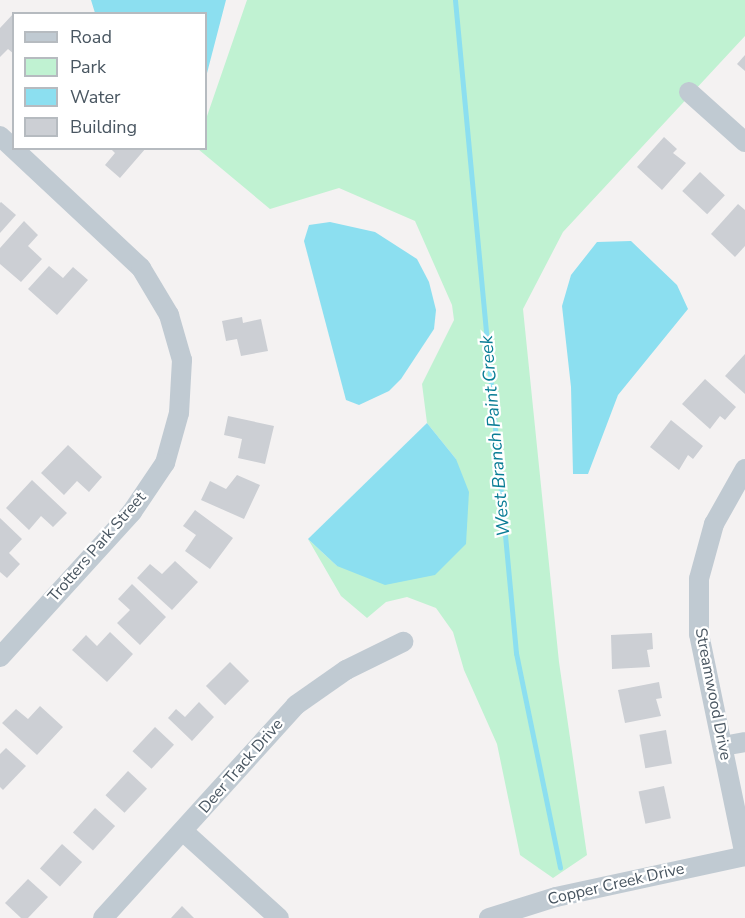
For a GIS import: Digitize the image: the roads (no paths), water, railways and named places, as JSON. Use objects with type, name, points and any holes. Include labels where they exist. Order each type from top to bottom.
[{"type":"street","points":[[689,92],[745,142]]},
{"type":"street","name":"Trotters Park Street","points":[[0,136],[12,147]]},
{"type":"street","name":"Trotters Park Street","points":[[0,657],[132,512],[165,463],[179,413],[182,360],[169,315],[141,268],[15,150]]},
{"type":"street","name":"Streamwood Drive","points":[[745,469],[714,524],[699,579],[699,634],[745,856]]},
{"type":"street","name":"Deer Track Drive","points":[[102,918],[183,832],[296,705],[346,670],[403,642]]},
{"type":"street","points":[[723,746],[745,742]]},
{"type":"street","points":[[183,832],[279,918]]},
{"type":"street","name":"Copper Creek Drive","points":[[489,918],[556,897],[745,856]]},
{"type":"water","points":[[91,0],[226,0],[207,73],[207,12],[95,12]]},
{"type":"water","points":[[330,222],[375,232],[417,259],[429,282],[436,310],[434,329],[401,379],[389,391],[359,405],[346,400],[304,241],[309,225]]},
{"type":"water","points":[[631,241],[677,285],[688,309],[618,395],[588,474],[573,474],[571,387],[562,306],[571,275],[597,242]]},
{"type":"water","points":[[427,423],[456,459],[469,492],[466,544],[435,575],[385,585],[337,566],[308,539]]},
{"type":"waterway","name":"West Branch Paint Creek","points":[[455,0],[516,653],[560,868]]}]
